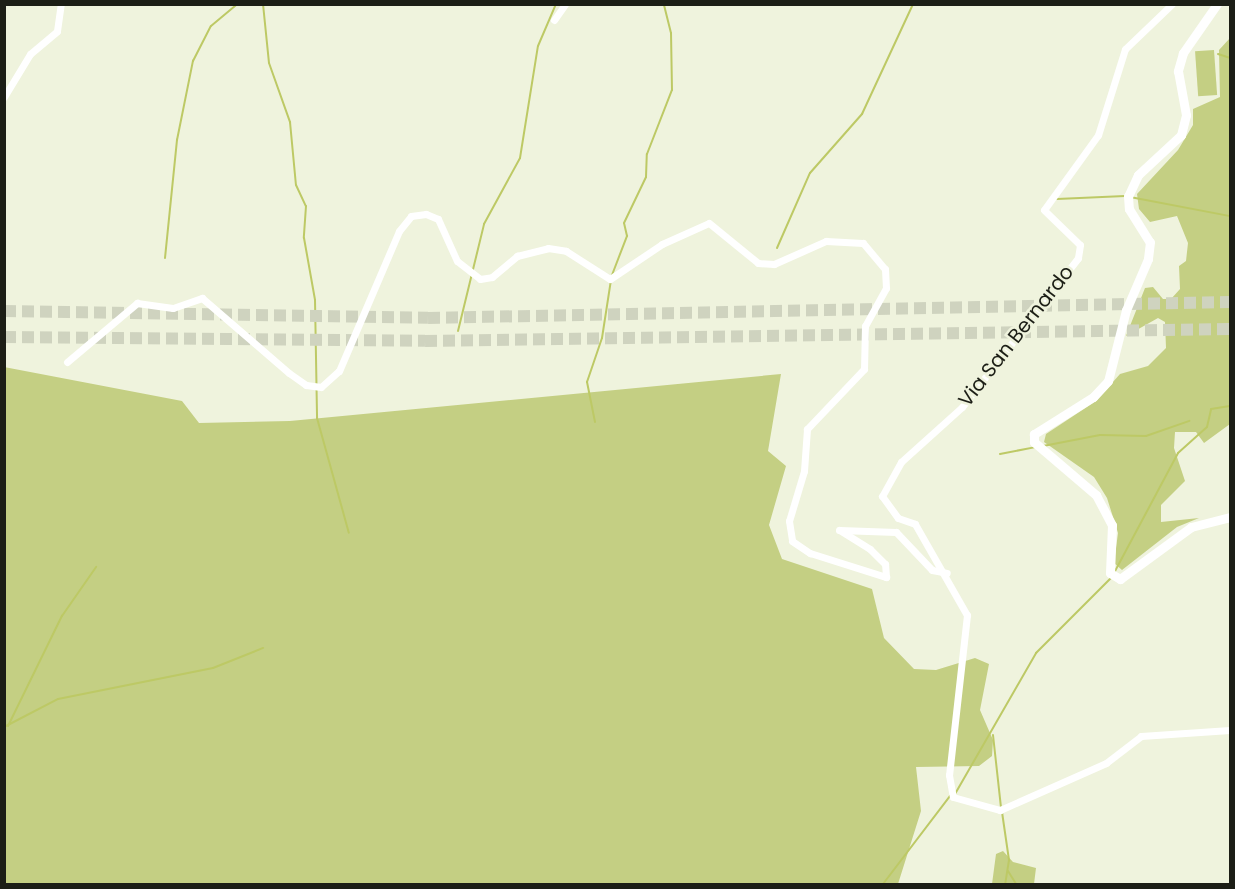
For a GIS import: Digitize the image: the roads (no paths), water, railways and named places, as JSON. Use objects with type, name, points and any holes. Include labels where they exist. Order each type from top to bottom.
[{"type":"street","points":[[4,97],[30,54],[57,31],[61,4]]},
{"type":"street","points":[[554,20],[565,4]]},
{"type":"street","name":"Via San Bernardo","points":[[1172,4],[1125,48],[1098,135],[1044,210],[1080,245],[1078,258],[962,407],[901,462],[882,496],[898,518],[915,524],[947,573],[967,615],[952,793],[1000,810],[1106,764],[1141,736],[1230,730]]},
{"type":"street","points":[[1217,4],[1182,53],[1178,71],[1186,115],[1181,135],[1138,174],[1128,196],[1129,209],[1150,242],[1148,259],[1126,310],[1108,381],[1093,397],[1034,435],[1036,448],[1071,469],[1096,495],[1112,525],[1114,575],[1149,562],[1191,527],[1230,517]]},
{"type":"street","points":[[67,362],[137,303],[173,308],[202,298],[289,373],[306,385],[321,387],[339,371],[399,231],[411,216],[426,214],[438,219],[457,261],[480,279],[492,277],[517,256],[548,248],[566,251],[610,279],[662,244],[709,223],[758,263],[774,264],[826,241],[863,243],[885,269],[886,288],[865,326],[860,346],[864,369],[807,429],[804,471],[789,521],[792,541],[810,553],[886,576],[885,564],[870,549],[839,530],[896,532],[932,570],[947,573]]},
{"type":"waterway","points":[[165,258],[177,140],[193,61],[211,26],[237,4]]},
{"type":"waterway","points":[[263,4],[269,63],[290,122],[296,185],[306,206],[304,238],[315,300],[317,418],[349,533]]},
{"type":"waterway","points":[[458,331],[484,224],[520,158],[538,46],[556,4]]},
{"type":"waterway","points":[[612,275],[627,236],[624,223],[646,177],[647,154],[672,90],[671,33],[664,4]]},
{"type":"waterway","points":[[777,248],[810,173],[862,114],[913,4]]},
{"type":"waterway","points":[[1218,54],[1230,58]]},
{"type":"waterway","points":[[1057,199],[1125,196]]},
{"type":"waterway","points":[[1130,197],[1230,216]]},
{"type":"waterway","points":[[595,422],[587,382],[602,338],[611,280]]},
{"type":"waterway","points":[[1114,573],[1178,453],[1207,427],[1211,409],[1230,406]]},
{"type":"waterway","points":[[1043,446],[1100,435],[1146,436],[1189,421]]},
{"type":"waterway","points":[[1000,454],[1035,447]]},
{"type":"waterway","points":[[8,726],[62,616],[96,567]]},
{"type":"waterway","points":[[955,794],[1036,653],[1111,578]]},
{"type":"waterway","points":[[4,727],[58,699],[213,668],[263,648]]},
{"type":"waterway","points":[[993,735],[1001,807]]},
{"type":"waterway","points":[[883,884],[950,796]]},
{"type":"waterway","points":[[1002,812],[1009,860],[1005,884]]},
{"type":"waterway","points":[[1008,871],[1016,884]]},
{"type":"tunnel","points":[[4,311],[428,318],[1230,302]]},
{"type":"tunnel","points":[[4,337],[425,341],[1230,329]]}]
